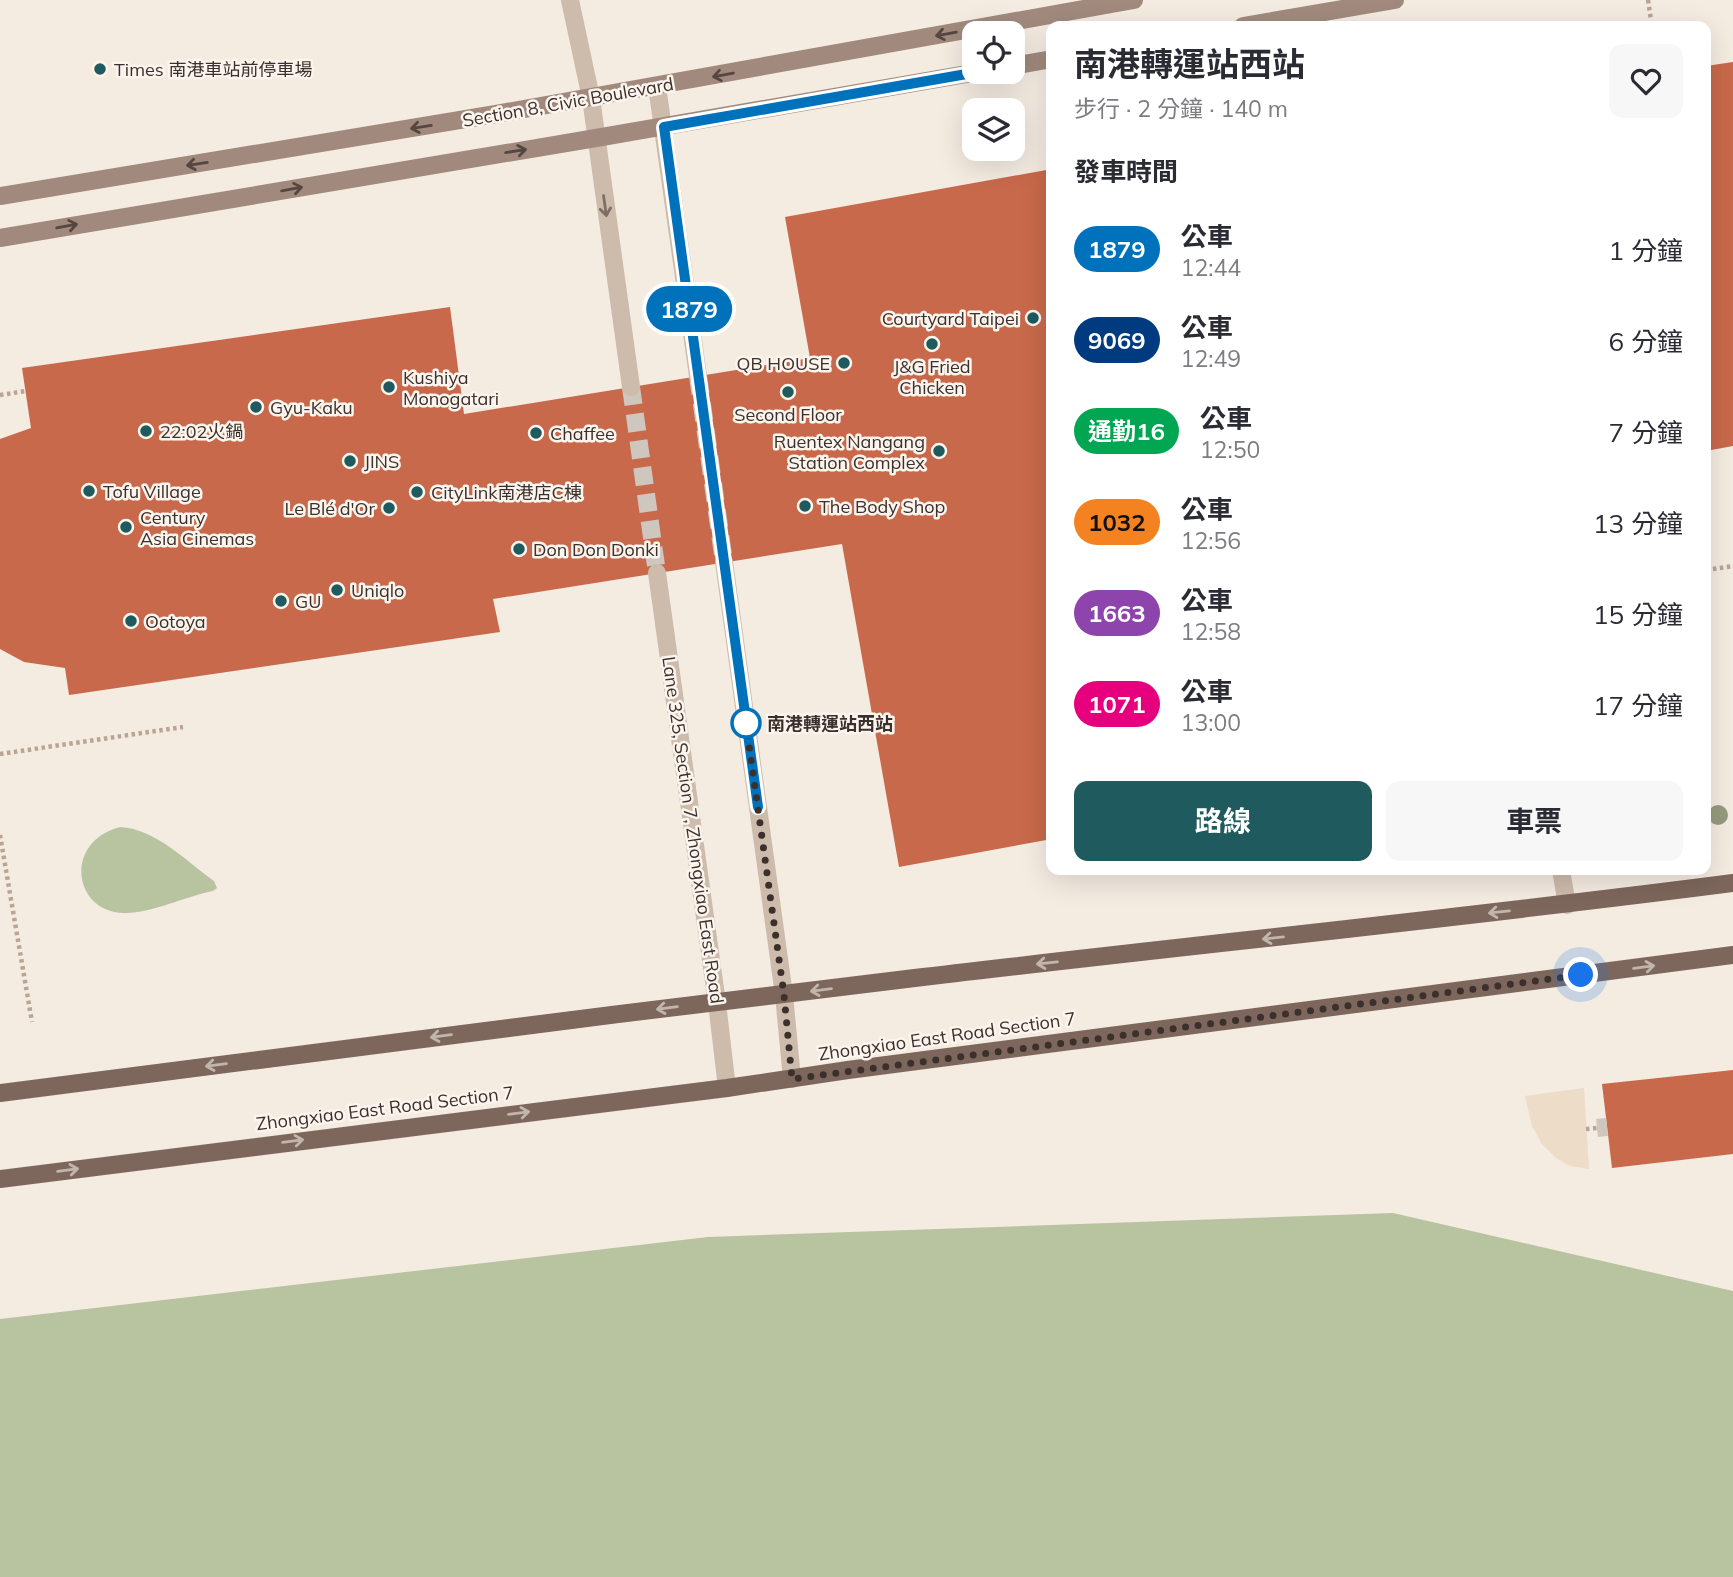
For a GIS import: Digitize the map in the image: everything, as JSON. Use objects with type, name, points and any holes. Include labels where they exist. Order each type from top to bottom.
[{"type":"main road","points":[[0,1093],[717,1003],[1567,905],[1733,883]]},
{"type":"main road","name":"Zhongxiao East Road Section 7","points":[[0,1179],[727,1088],[1733,956]]},
{"type":"street","points":[[570,0],[591,98],[631,387]]},
{"type":"street","name":"Section 8, Civic Boulevard","points":[[0,196],[591,98],[1134,0]]},
{"type":"street","points":[[1272,21],[1395,0]]},
{"type":"street","points":[[1025,64],[1046,60]]},
{"type":"street","points":[[0,238],[962,75]]},
{"type":"street","points":[[657,86],[698,376]]},
{"type":"street","points":[[724,562],[784,995],[792,1079]]},
{"type":"street","name":"Lane 325, Section 7, Zhongxiao East Road","points":[[657,573],[727,1088]]},
{"type":"street","points":[[1562,875],[1567,905]]},
{"type":"path","points":[[1648,0],[1651,20]]},
{"type":"path","points":[[0,395],[26,391]]},
{"type":"path","points":[[1711,569],[1733,566]]},
{"type":"path","points":[[0,754],[183,727]]},
{"type":"path","points":[[0,835],[32,1022]]},
{"type":"path","points":[[1586,1129],[1598,1128]]},
{"type":"green space","points":[[120,827],[146,833],[158,840],[214,881],[217,888],[145,911],[124,913],[107,910],[94,901],[85,889],[83,861],[89,847],[102,835]]},
{"type":"green space","points":[[1393,1213],[1733,1291],[1733,1577],[0,1577],[0,1319],[708,1237]]},
{"type":"shaded area","points":[[1584,1088],[1589,1169],[1570,1166],[1555,1157],[1542,1144],[1532,1126],[1525,1096]]},
{"type":"building","points":[[1733,62],[1733,446],[1711,450],[1711,65]]},
{"type":"building","name":"CityLink南港店C棟","points":[[1046,170],[1046,840],[899,867],[842,544],[493,599],[500,632],[69,695],[65,668],[24,662],[0,649],[0,439],[31,428],[22,368],[450,307],[464,414],[810,358],[785,217]]},
{"type":"building","points":[[1733,1070],[1733,1154],[1612,1168],[1602,1084]]},
{"type":"tunnel","points":[[698,376],[724,562]]},
{"type":"tunnel","points":[[631,387],[657,573]]},
{"type":"tunnel","points":[[1597,1128],[1607,1127]]},
{"type":"bus line","name":"1879","points":[[758,807],[664,127],[962,75]]},
{"type":"place","name":"Times 南港車站前停車場","points":[[100,69]]},
{"type":"place","name":"Courtyard Taipei","points":[[1033,318]]},
{"type":"place","name":"J&G Fried Chicken","points":[[932,344]]},
{"type":"place","name":"QB HOUSE","points":[[844,363]]},
{"type":"place","name":"Kushiya Monogatari","points":[[389,387]]},
{"type":"place","name":"Second Floor","points":[[788,392]]},
{"type":"place","name":"Gyu-Kaku","points":[[256,407]]},
{"type":"place","name":"22:02火鍋","points":[[146,431]]},
{"type":"place","name":"Chaffee","points":[[536,433]]},
{"type":"place","name":"Ruentex Nangang Station Complex","points":[[939,451]]},
{"type":"place","name":"JINS","points":[[350,461]]},
{"type":"place","name":"Tofu Village","points":[[89,491]]},
{"type":"place","name":"CityLink南港店C棟","points":[[417,492]]},
{"type":"place","name":"The Body Shop","points":[[805,506]]},
{"type":"place","name":"Le Blé d'Or","points":[[389,508]]},
{"type":"place","name":"Century Asia Cinemas","points":[[126,527]]},
{"type":"place","name":"Don Don Donki","points":[[519,549]]},
{"type":"place","name":"Uniqlo","points":[[337,590]]},
{"type":"place","name":"GU","points":[[281,601]]},
{"type":"place","name":"Ootoya","points":[[131,621]]},
{"type":"place","name":"南港轉運站西站","points":[[746,723]]},
{"type":"route","points":[[746,723],[784,995],[792,1079],[1581,975]]}]
